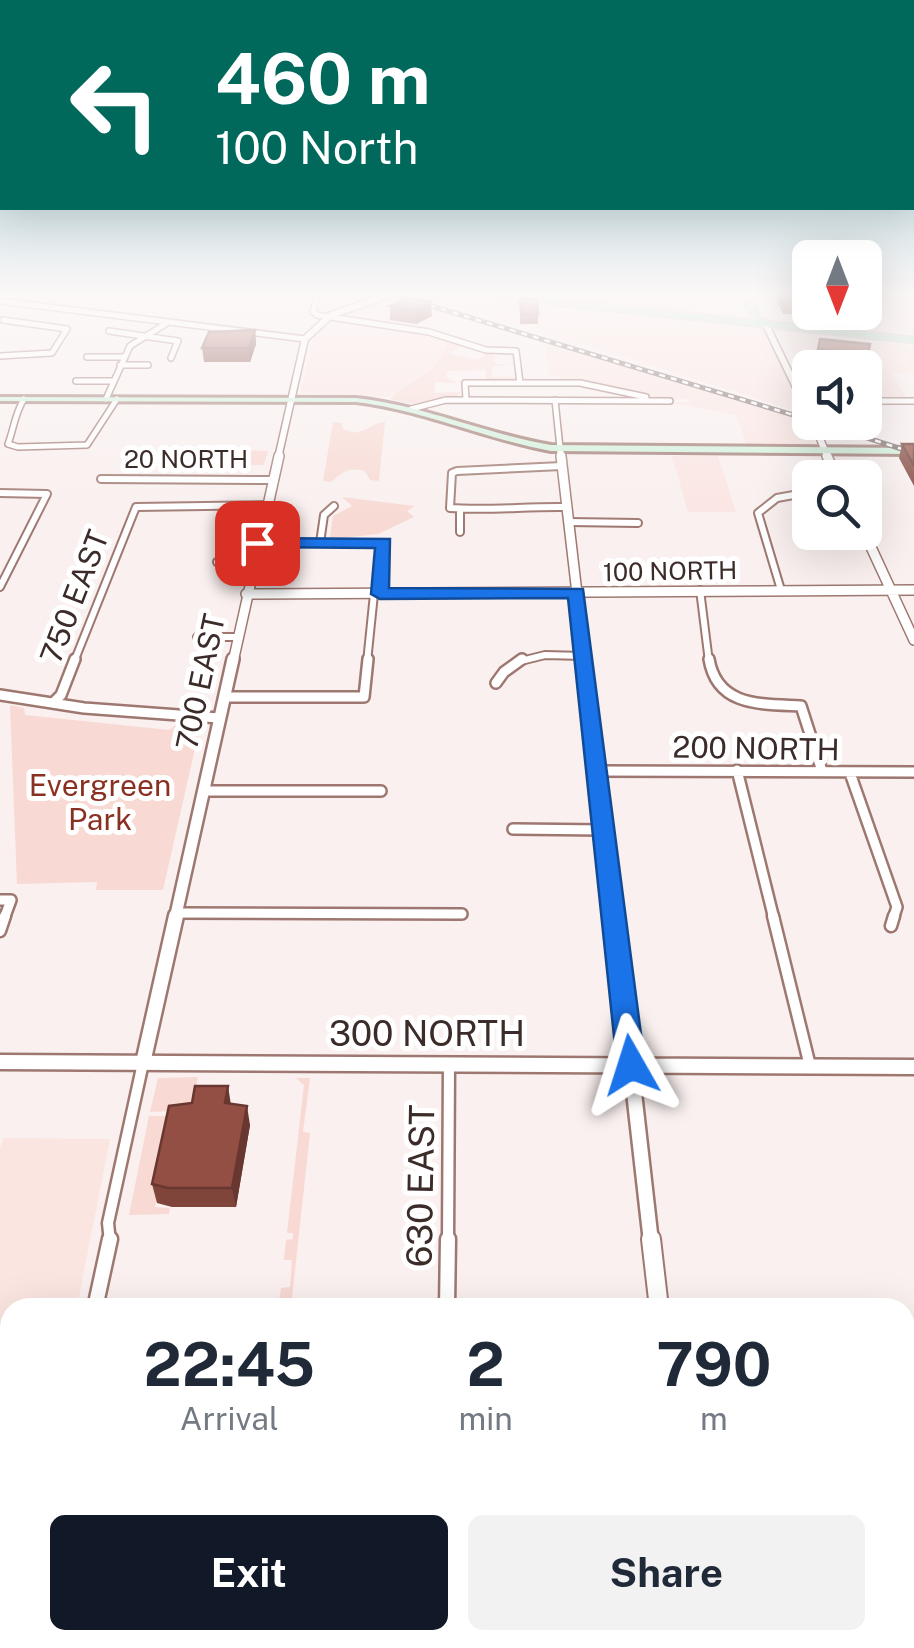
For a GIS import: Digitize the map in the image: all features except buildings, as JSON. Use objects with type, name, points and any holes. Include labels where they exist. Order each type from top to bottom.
[{"type":"main road","points":[[0,399],[356,400],[410,409],[501,440],[560,448],[914,451]]},
{"type":"street","points":[[106,399],[118,372]]},
{"type":"street","name":"700 EAST","points":[[98,1298],[111,1236],[108,1223],[297,372]]},
{"type":"street","points":[[519,372],[520,383]]},
{"type":"street","points":[[76,381],[114,381]]},
{"type":"street","points":[[466,400],[465,382],[580,383],[658,400]]},
{"type":"street","points":[[24,400],[15,413],[16,423],[8,444],[87,445],[117,399]]},
{"type":"street","points":[[410,409],[437,400],[670,401]]},
{"type":"street","points":[[555,400],[658,1298]]},
{"type":"street","points":[[882,401],[914,401]]},
{"type":"street","points":[[820,440],[829,460]]},
{"type":"street","points":[[562,466],[452,473],[450,508],[567,506]]},
{"type":"street","name":"20 NORTH","points":[[101,479],[271,480]]},
{"type":"street","points":[[0,494],[47,494],[0,587]]},
{"type":"street","points":[[782,590],[758,514],[776,498],[792,495]]},
{"type":"street","name":"750 EAST","points":[[53,703],[61,695],[136,507],[266,506]]},
{"type":"street","points":[[320,543],[324,516],[334,506]]},
{"type":"street","points":[[458,510],[460,532]]},
{"type":"street","points":[[569,522],[638,522]]},
{"type":"street","points":[[224,696],[364,697],[384,543],[257,543]]},
{"type":"street","points":[[872,550],[914,640]]},
{"type":"street","points":[[218,562],[253,562]]},
{"type":"street","points":[[700,590],[708,626],[704,641],[714,680],[729,698],[753,705],[801,706],[822,771]]},
{"type":"street","name":"100 NORTH","points":[[246,594],[914,590]]},
{"type":"street","points":[[197,637],[236,637]]},
{"type":"street","points":[[496,683],[509,663],[521,656],[584,656]]},
{"type":"street","points":[[0,694],[53,703],[219,718]]},
{"type":"street","points":[[737,770],[810,1066]]},
{"type":"street","name":"200 NORTH","points":[[597,771],[914,772]]},
{"type":"street","points":[[850,772],[897,907],[892,926]]},
{"type":"street","points":[[203,790],[381,790]]},
{"type":"street","points":[[513,829],[604,830]]},
{"type":"street","points":[[0,931],[6,900]]},
{"type":"street","points":[[176,913],[462,914]]},
{"type":"street","name":"300 NORTH","points":[[0,1062],[914,1067]]},
{"type":"street","name":"630 EAST","points":[[447,1298],[450,1064]]},
{"type":"shaded area","points":[[305,372],[425,372],[388,397],[300,393]]},
{"type":"shaded area","points":[[549,372],[645,372],[792,416],[792,440],[812,440],[814,445],[747,446],[736,415],[669,402],[690,399],[670,399],[549,376]]},
{"type":"shaded area","points":[[672,372],[784,372],[792,389],[792,410]]},
{"type":"shaded area","points":[[882,372],[914,372],[892,373],[906,397],[882,397]]},
{"type":"shaded area","points":[[672,456],[718,456],[736,512],[688,512]]},
{"type":"shaded area","points":[[3,1138],[110,1139],[79,1298],[0,1298]]},
{"type":"green space","points":[[425,372],[447,372],[446,377],[456,383],[435,382],[434,393],[460,392],[458,396],[412,404],[390,399]]},
{"type":"green space","points":[[486,372],[492,372],[492,377],[516,377],[514,380],[486,381]]},
{"type":"green space","points":[[333,422],[360,432],[385,422],[379,481],[354,469],[331,482],[323,481]]},
{"type":"green space","points":[[185,447],[268,451],[264,465],[178,466]]},
{"type":"green space","points":[[342,497],[415,506],[407,511],[414,517],[378,534],[333,539],[333,516],[352,506]]},
{"type":"green space","name":"Evergreen Park","points":[[10,705],[24,708],[25,715],[169,730],[177,724],[200,726],[163,890],[96,890],[97,882],[17,884]]},
{"type":"green space","points":[[198,1077],[191,1110],[150,1112],[158,1078]]},
{"type":"green space","points":[[296,1078],[310,1078],[303,1132],[310,1133],[292,1298],[279,1298],[281,1288],[290,1287],[292,1260],[284,1260],[286,1240],[293,1239],[293,1233],[287,1233],[304,1085]]},
{"type":"green space","points":[[149,1116],[176,1116],[155,1207],[170,1208],[169,1214],[129,1215]]},
{"type":"railway","points":[[650,372],[792,415]]},
{"type":"railway","points":[[874,440],[914,453]]},
{"type":"route","points":[[257,543],[384,543],[380,594],[577,593],[631,1065]]}]
